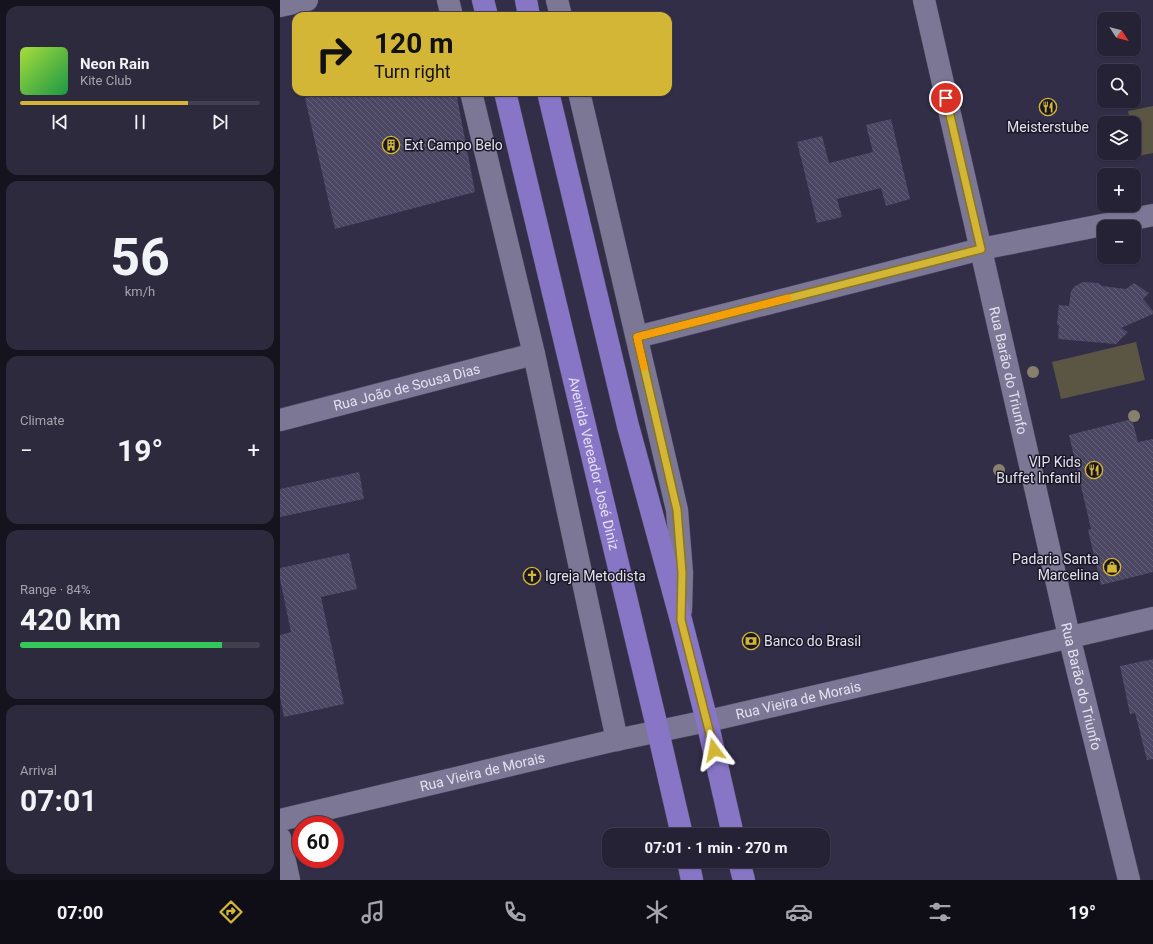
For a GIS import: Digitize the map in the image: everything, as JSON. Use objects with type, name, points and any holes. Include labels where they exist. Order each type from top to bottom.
[{"type":"main road","points":[[484,0],[486,12]]},
{"type":"main road","points":[[526,0],[529,12]]},
{"type":"main road","name":"Avenida Vereador José Diniz","points":[[507,96],[680,828]]},
{"type":"main road","points":[[549,96],[628,426],[707,721],[731,828]]},
{"type":"main road","points":[[689,868],[692,880]]},
{"type":"main road","points":[[741,868],[744,880]]},
{"type":"street","points":[[280,6],[307,0]]},
{"type":"street","points":[[448,0],[451,12]]},
{"type":"street","points":[[557,0],[560,12]]},
{"type":"street","name":"Rua Barão do Triunfo","points":[[924,0],[1069,636],[1129,880]]},
{"type":"street","points":[[472,96],[534,354],[617,740]]},
{"type":"street","points":[[580,96],[677,510],[682,573],[681,620]]},
{"type":"street","points":[[637,337],[981,249],[1153,215]]},
{"type":"street","name":"Rua João de Sousa Dias","points":[[280,420],[534,354]]},
{"type":"street","name":"Rua Vieira de Morais","points":[[280,820],[617,740],[707,721],[1069,636],[1153,618]]},
{"type":"street","points":[[280,838],[289,880]]},
{"type":"shaded area","points":[[1153,106],[1153,153],[1141,155],[1141,116],[1129,116],[1128,111]]},
{"type":"shaded area","points":[[1136,342],[1145,380],[1061,399],[1052,362]]},
{"type":"building","name":"Ext Campo Belo","points":[[313,96],[457,96],[475,192],[335,229],[305,98]]},
{"type":"building","points":[[891,119],[910,199],[886,206],[881,188],[837,199],[842,217],[817,223],[797,142],[822,136],[829,163],[873,152],[866,125]]},
{"type":"building","points":[[1083,282],[1098,283],[1102,286],[1126,289],[1134,283],[1149,293],[1143,299],[1153,311],[1153,314],[1121,328],[1128,332],[1116,344],[1058,339],[1059,326],[1057,324],[1059,305],[1069,306],[1071,291],[1075,286]]},
{"type":"building","points":[[1132,419],[1138,442],[1153,439],[1153,572],[1101,585],[1088,530],[1091,529],[1069,435]]},
{"type":"building","points":[[359,472],[364,499],[280,517],[280,489]]},
{"type":"building","points":[[349,553],[357,589],[321,597],[344,704],[284,717],[280,697],[280,635],[291,632],[280,579],[280,568]]},
{"type":"building","points":[[1153,659],[1153,759],[1147,760],[1135,713],[1130,714],[1120,666]]},
{"type":"slow traffic","points":[[644,367],[637,337],[788,298]]},
{"type":"place","name":"Meisterstube","points":[[1048,107]]},
{"type":"place","name":"Ext Campo Belo","points":[[391,145]]},
{"type":"place","name":"VIP Kids Buffet Infantil","points":[[1094,470]]},
{"type":"place","name":"Padaria Santa Marcelina","points":[[1112,567]]},
{"type":"place","name":"Igreja Metodista","points":[[532,576]]},
{"type":"place","name":"Banco do Brasil","points":[[751,641]]},
{"type":"route","points":[[714,750],[681,620],[682,573],[677,510],[637,337],[981,249],[946,98]]}]
